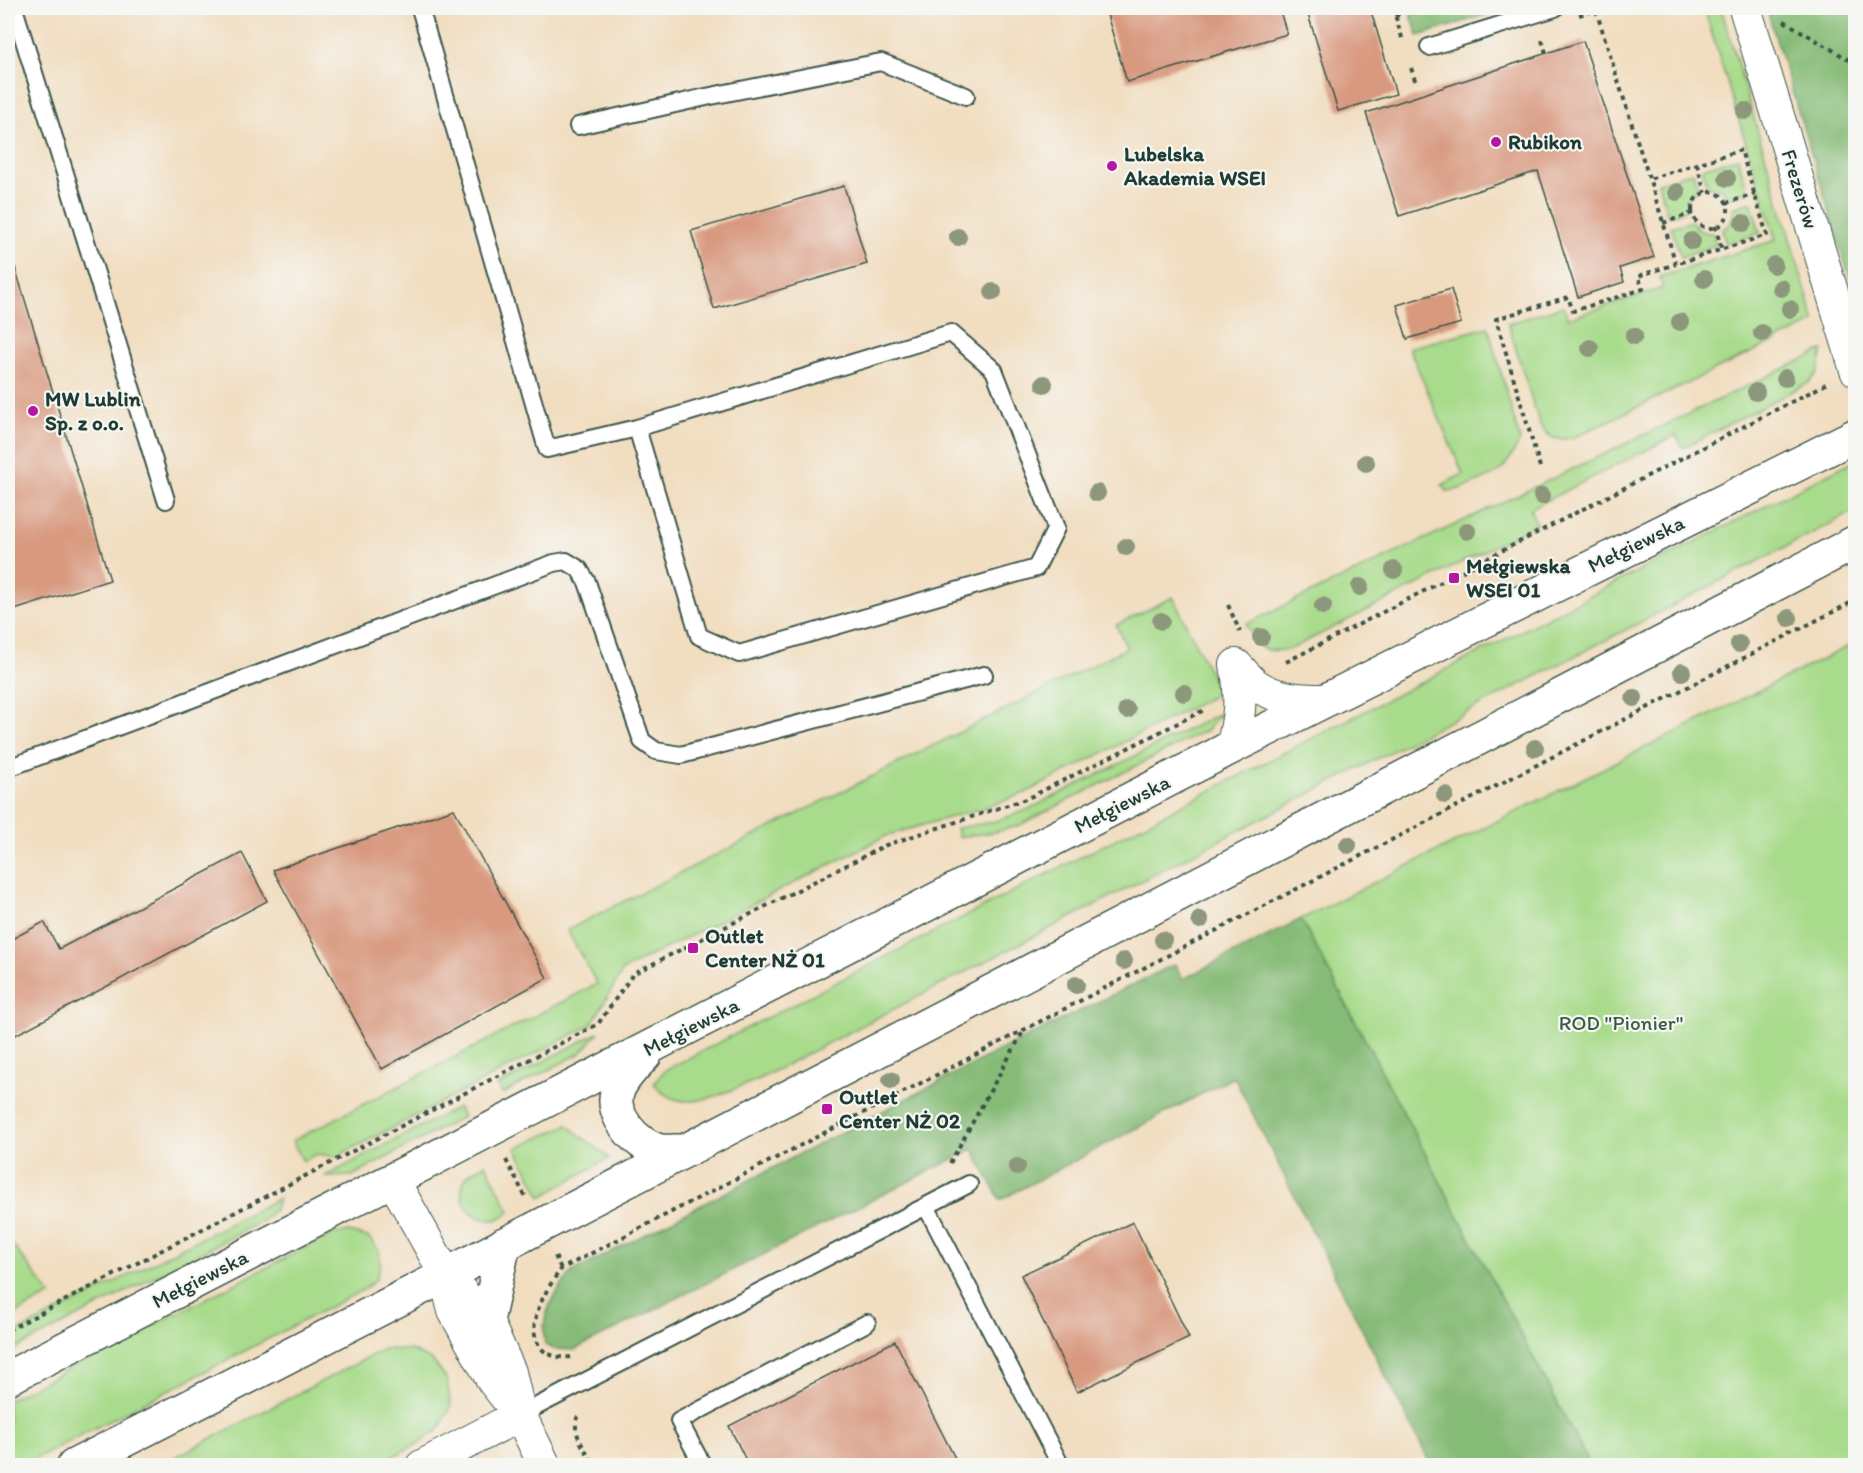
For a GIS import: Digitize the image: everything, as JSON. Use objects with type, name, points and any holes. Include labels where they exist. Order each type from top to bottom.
[{"type":"main road","name":"Mełgiewska","points":[[8,1378],[1324,700],[1856,435]]},
{"type":"main road","points":[[74,1466],[1856,542]]},
{"type":"main road","points":[[652,1047],[625,1077],[616,1095],[620,1118],[634,1138],[658,1150],[681,1151]]},
{"type":"main road","points":[[487,1321],[504,1244]]},
{"type":"street","name":"Frezerów","points":[[1745,8],[1843,376]]},
{"type":"street","points":[[1236,665],[1255,685],[1276,695],[1300,700],[1324,700]]},
{"type":"street","points":[[1232,747],[1239,722],[1241,703],[1236,665]]},
{"type":"street","points":[[393,1180],[446,1275],[487,1321],[510,1372],[520,1415]]},
{"type":"street","points":[[446,1275],[454,1311],[493,1381],[520,1415],[545,1466]]},
{"type":"street","points":[[422,1466],[520,1415]]},
{"type":"lane","points":[[14,8],[166,500]]},
{"type":"lane","points":[[420,8],[547,449],[637,428],[951,333],[994,370],[1056,528],[1036,568],[739,654],[699,636],[637,428]]},
{"type":"lane","points":[[1429,46],[1555,8]]},
{"type":"lane","points":[[578,126],[706,97],[881,62],[966,96]]},
{"type":"lane","points":[[8,768],[554,563],[566,561],[579,569],[587,582],[642,741],[656,751],[681,755],[984,675]]},
{"type":"lane","points":[[520,1415],[969,1184]]},
{"type":"lane","points":[[926,1206],[1061,1466]]},
{"type":"lane","points":[[703,1466],[679,1421],[867,1323]]},
{"type":"path","points":[[1396,17],[1403,8]]},
{"type":"path","points":[[1604,8],[1596,10],[1676,264]]},
{"type":"path","points":[[1777,16],[1856,64]]},
{"type":"path","points":[[1540,467],[1496,319],[1568,297],[1573,311],[1642,289],[1638,276],[1767,235],[1741,150],[1649,179]]},
{"type":"path","points":[[1696,164],[1705,193]]},
{"type":"path","points":[[1714,192],[1726,203],[1727,215],[1720,224],[1715,226],[1710,227],[1698,223],[1693,213],[1694,202],[1705,193],[1714,192]]},
{"type":"path","points":[[1726,203],[1755,194]]},
{"type":"path","points":[[1663,223],[1693,213]]},
{"type":"path","points":[[1715,226],[1722,249]]},
{"type":"path","points":[[1285,663],[1843,376]]},
{"type":"path","points":[[575,1356],[563,1358],[553,1356],[543,1350],[534,1334],[534,1323],[543,1298],[561,1269],[1856,600]]},
{"type":"path","points":[[1228,605],[1252,656],[1236,665]]},
{"type":"path","points":[[8,1330],[598,1024],[633,974],[886,845],[1026,799],[1205,709]]},
{"type":"path","points":[[948,1169],[1024,1030]]},
{"type":"path","points":[[490,1130],[561,1269]]},
{"type":"path","points":[[581,1410],[576,1420],[576,1430],[595,1466]]},
{"type":"green space","points":[[1409,8],[1508,8],[1418,36]]},
{"type":"green space","points":[[1704,8],[1721,8],[1815,322],[1575,437],[1553,438],[1545,432],[1539,422],[1508,324],[1563,306],[1568,318],[1663,288],[1660,277],[1776,240]]},
{"type":"green space","points":[[1766,8],[1855,8],[1855,295],[1767,10]]},
{"type":"green space","points":[[1738,158],[1748,192],[1729,197],[1721,189],[1707,186],[1702,168]]},
{"type":"green space","points":[[1693,172],[1698,189],[1690,194],[1686,210],[1668,216],[1658,183]]},
{"type":"green space","points":[[1751,202],[1760,233],[1726,244],[1722,230],[1731,221],[1733,208]]},
{"type":"green space","points":[[1691,221],[1700,231],[1713,234],[1716,245],[1681,257],[1671,227]]},
{"type":"green space","points":[[1488,327],[1520,440],[1507,463],[1498,472],[1467,486],[1447,491],[1442,485],[1463,474],[1409,348]]},
{"type":"green space","points":[[1823,350],[1818,372],[1810,382],[1683,448],[1676,435],[1530,509],[1537,524],[1291,649],[1274,651],[1262,648],[1246,624]]},
{"type":"green space","points":[[1855,460],[1855,511],[755,1081],[716,1096],[689,1101],[664,1094],[654,1083],[665,1070]]},
{"type":"green space","points":[[1173,597],[1216,686],[1217,692],[1212,697],[1025,793],[983,808],[888,835],[623,970],[591,1025],[336,1157],[317,1154],[303,1161],[292,1141],[597,984],[567,930],[1127,648],[1116,625]]},
{"type":"green space","name":"ROD \"Pionier\"","points":[[1855,643],[1855,1465],[1590,1465],[1301,919]]},
{"type":"green space","points":[[1221,713],[1207,730],[1018,826],[958,837],[956,828],[993,822],[1027,810]]},
{"type":"green space","points":[[1301,919],[1590,1465],[1431,1465],[1234,1077],[1000,1200],[973,1149],[574,1350],[554,1349],[545,1345],[546,1314],[554,1296],[572,1272],[1008,1046],[1175,964],[1183,979]]},
{"type":"green space","points":[[599,1032],[581,1053],[502,1094],[497,1086]]},
{"type":"green space","points":[[458,1107],[463,1117],[352,1176],[324,1177]]},
{"type":"green space","points":[[567,1125],[609,1158],[541,1197],[516,1148]]},
{"type":"green space","points":[[486,1164],[510,1212],[495,1220],[477,1216],[465,1205],[462,1197],[464,1181],[469,1174]]},
{"type":"green space","points":[[279,1198],[274,1210],[262,1221],[8,1353],[8,1337]]},
{"type":"green space","points":[[349,1232],[368,1237],[378,1249],[381,1262],[376,1279],[365,1289],[23,1465],[8,1465],[8,1400],[332,1234]]},
{"type":"green space","points":[[8,1239],[51,1295],[8,1318]]},
{"type":"green space","points":[[384,1349],[411,1350],[433,1361],[447,1380],[451,1407],[438,1430],[417,1444],[375,1465],[160,1465]]},
{"type":"building","points":[[1105,8],[1279,8],[1287,34],[1127,82]]},
{"type":"building","points":[[1306,8],[1370,8],[1396,94],[1338,111]]},
{"type":"building","name":"Rubikon","points":[[1583,41],[1654,257],[1620,268],[1624,282],[1578,297],[1538,171],[1399,216],[1366,113]]},
{"type":"building","points":[[844,186],[867,264],[714,309],[691,231]]},
{"type":"building","name":"MW Lublin Sp. z o.o.","points":[[8,244],[110,580],[8,612]]},
{"type":"building","points":[[1451,289],[1461,323],[1407,339],[1397,305]]},
{"type":"building","points":[[454,809],[547,978],[382,1069],[273,870]]},
{"type":"building","points":[[242,853],[267,901],[8,1039],[8,941],[44,922],[59,949]]},
{"type":"building","points":[[1133,1222],[1189,1338],[1077,1392],[1021,1275]]},
{"type":"building","points":[[895,1341],[959,1466],[749,1466],[729,1426]]},
{"type":"place","name":"Rubikon","points":[[1496,142]]},
{"type":"place","name":"Lubelska Akademia WSEI","points":[[1112,166]]},
{"type":"place","name":"MW Lublin Sp. z o.o.","points":[[33,411]]},
{"type":"place","name":"Mełgiewska WSEI 01","points":[[1454,578]]},
{"type":"place","name":"Outlet Center NŻ 01","points":[[693,948]]},
{"type":"place","name":"Outlet Center NŻ 02","points":[[827,1109]]}]
